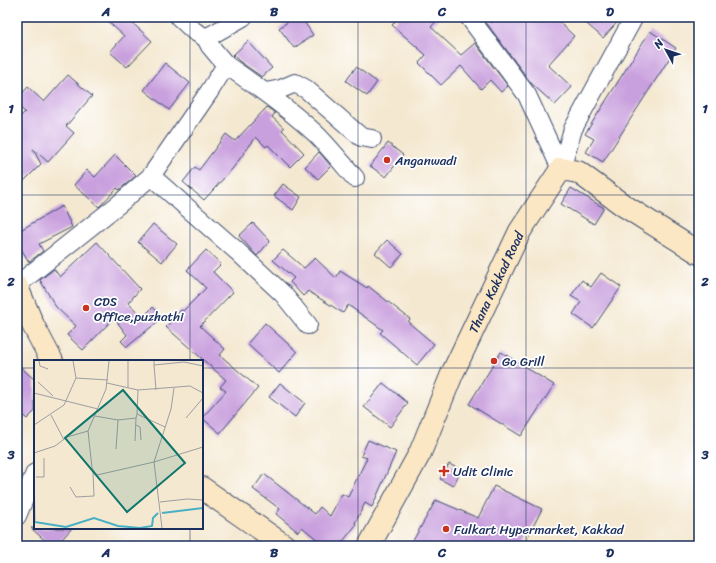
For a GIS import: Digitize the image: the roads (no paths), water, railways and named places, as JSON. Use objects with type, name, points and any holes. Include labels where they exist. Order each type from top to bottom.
[{"type":"main road","points":[[561,169],[578,172],[623,205],[699,253]]},
{"type":"main road","name":"Thana Kakkad Road","points":[[369,546],[420,453],[452,374],[520,232],[561,169]]},
{"type":"main road","points":[[17,286],[33,325],[51,360]]},
{"type":"main road","points":[[203,489],[285,546]]},
{"type":"street","points":[[179,17],[194,31],[206,38],[210,46],[226,65],[266,92],[315,134],[355,178]]},
{"type":"street","points":[[206,38],[243,17]]},
{"type":"street","points":[[469,17],[527,95],[561,169]]},
{"type":"street","points":[[561,169],[573,129],[634,17]]},
{"type":"street","points":[[17,286],[108,213],[151,176],[226,65]]},
{"type":"street","points":[[266,92],[281,89],[295,82],[306,88],[361,137],[372,139]]},
{"type":"street","points":[[151,176],[238,252],[283,294],[308,326]]},
{"type":"street","points":[[17,516],[34,475]]},
{"type":"place","name":"Anganwadi","points":[[387,160]]},
{"type":"place","name":"CDS Office,puzhathi","points":[[86,308]]},
{"type":"place","name":"Go Grill","points":[[494,361]]},
{"type":"place","name":"Udit Clinic","points":[[444,471]]},
{"type":"place","name":"Fulkart Hypermarket, Kakkad","points":[[446,529]]}]
